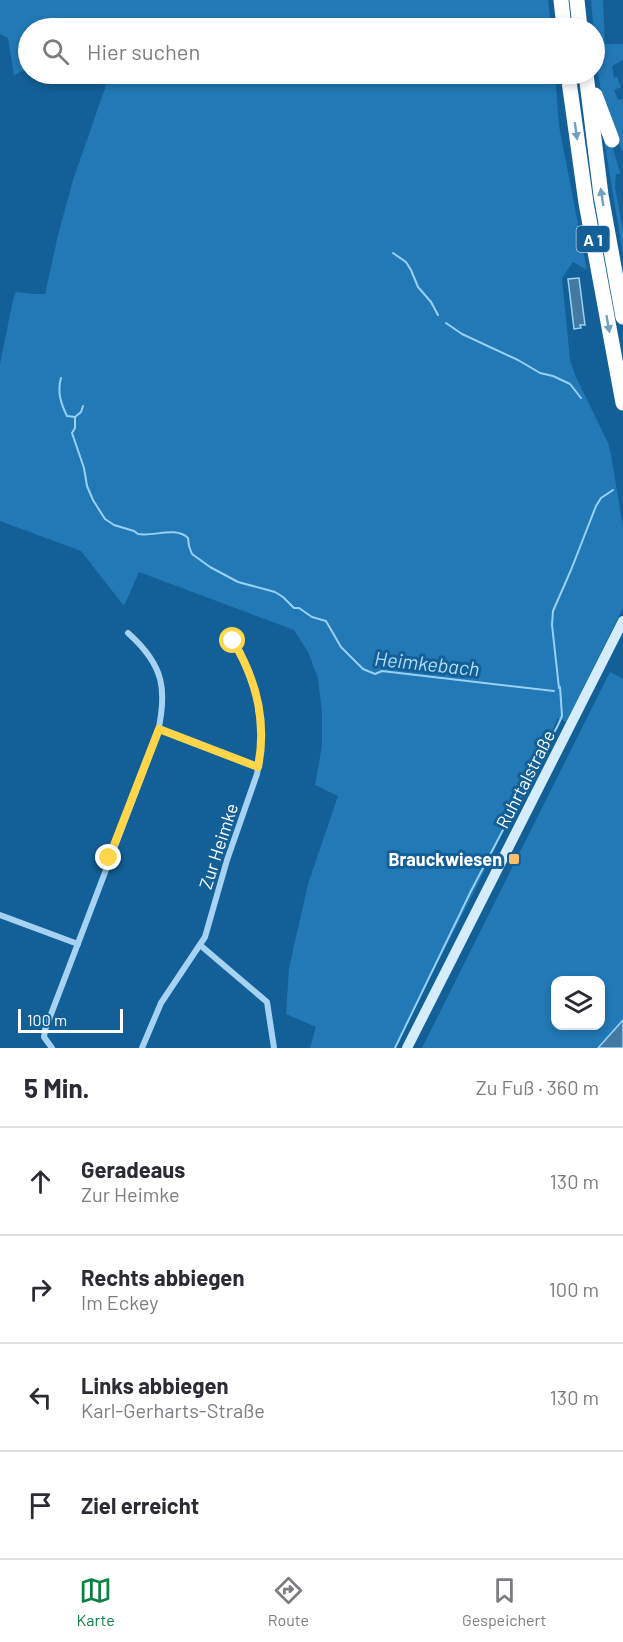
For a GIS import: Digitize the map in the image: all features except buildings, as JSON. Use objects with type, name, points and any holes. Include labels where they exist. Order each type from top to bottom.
[{"type":"highway","points":[[561,0],[563,18]]},
{"type":"highway","points":[[577,0],[579,18]]},
{"type":"highway","name":"A 1","points":[[569,84],[586,204],[623,404]]},
{"type":"highway","name":"A 1","points":[[589,84],[601,195],[623,317]]},
{"type":"highway","points":[[591,84],[612,140]]},
{"type":"main road","name":"Ruhrtalstraße","points":[[407,1048],[623,621]]},
{"type":"street","points":[[52,1048],[44,1034],[159,729],[163,709],[163,693],[157,669],[150,656],[128,633]]},
{"type":"street","name":"Zur Heimke","points":[[142,1048],[158,1008],[201,945],[208,929],[227,860],[256,780],[261,746],[257,697],[241,653],[233,641]]},
{"type":"street","points":[[159,729],[258,767]]},
{"type":"street","points":[[0,915],[78,944]]},
{"type":"street","points":[[201,945],[267,1002],[274,1048]]},
{"type":"shaded area","points":[[0,0],[548,0],[550,18],[18,18],[18,73],[14,75],[8,38],[0,34]]},
{"type":"shaded area","points":[[591,0],[603,0],[604,18],[593,18]]},
{"type":"shaded area","points":[[605,44],[623,44],[623,60],[612,66],[614,78],[617,77],[621,87],[614,90],[618,100],[623,99],[623,153],[605,111],[600,84],[605,84]]},
{"type":"shaded area","points":[[107,84],[556,84],[559,126],[587,270],[573,262],[562,278],[570,360],[608,443],[611,455],[623,527],[623,608],[566,722],[558,718],[478,884],[394,1048],[310,1048],[316,1027],[286,1014],[289,968],[308,884],[338,796],[315,785],[322,746],[322,712],[318,678],[308,652],[294,630],[139,572],[124,606],[81,551],[0,521],[0,364],[13,300],[16,292],[45,294],[73,180]]},
{"type":"shaded area","points":[[602,127],[613,149],[620,172],[616,174],[615,187],[623,230],[623,255]]},
{"type":"shaded area","points":[[579,278],[585,325],[574,329],[568,279]]},
{"type":"shaded area","points":[[610,672],[623,679],[623,1020],[598,1048],[422,1048]]},
{"type":"shaded area","points":[[623,1020],[623,1048],[598,1048]]},
{"type":"waterway","points":[[393,253],[406,262],[418,287],[431,302],[438,315]]},
{"type":"waterway","points":[[446,323],[462,334],[540,373],[570,384],[581,398]]},
{"type":"waterway","points":[[61,378],[60,398],[63,407],[67,416],[75,417]]},
{"type":"waterway","points":[[75,417],[81,412],[83,406]]},
{"type":"waterway","name":"Heimkebach","points":[[75,417],[75,428],[72,433],[84,468],[87,486],[105,519],[138,534],[171,532],[183,535],[188,538],[192,554],[210,567],[238,582],[275,592],[294,608],[299,608],[312,617],[326,621],[341,647],[363,669],[375,674],[382,671],[554,691]]},
{"type":"waterway","name":"Heimkebach","points":[[559,688],[552,625],[553,611],[596,506],[601,498],[613,490]]},
{"type":"waterway","points":[[395,1048],[471,891],[558,725],[562,716],[560,687]]},
{"type":"place","name":"Brauckwiesen","points":[[514,859]]},
{"type":"route","points":[[109,858],[159,729],[258,767],[261,726],[257,697],[241,653],[233,641]]}]
